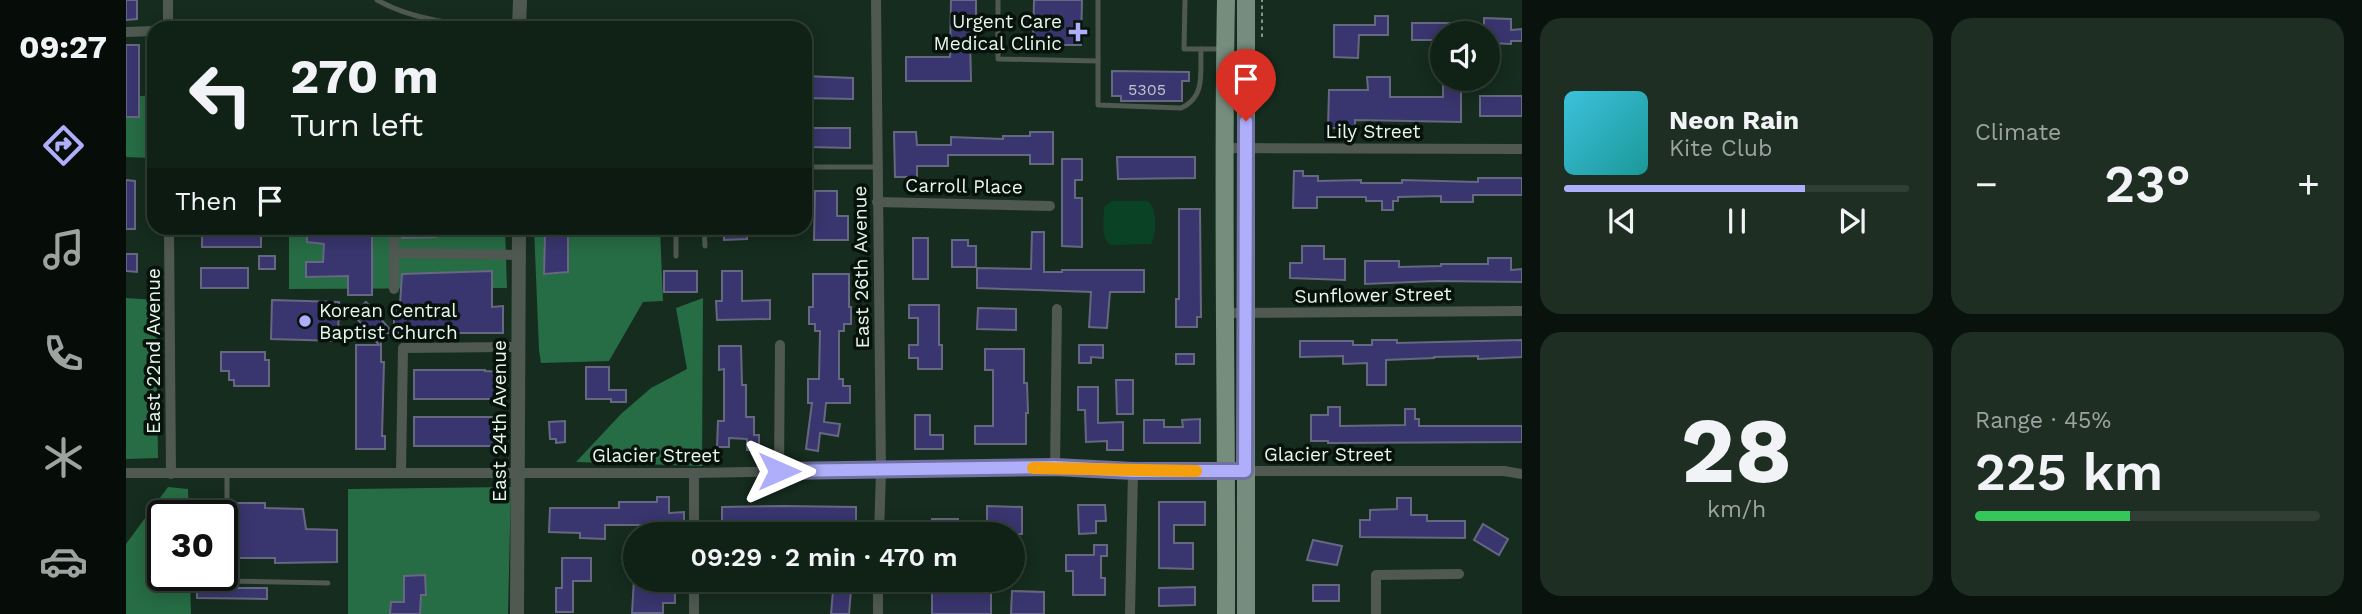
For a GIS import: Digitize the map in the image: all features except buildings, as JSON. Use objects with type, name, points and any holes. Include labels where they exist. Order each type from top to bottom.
[{"type":"main road","points":[[1226,0],[1225,313],[1246,614]]},
{"type":"main road","points":[[1233,0],[1246,38]]},
{"type":"main road","points":[[1226,614],[1245,313],[1246,38],[1257,1]]},
{"type":"street","points":[[168,0],[169,21]]},
{"type":"street","points":[[519,21],[520,0]]},
{"type":"street","name":"East 26th Avenue","points":[[876,0],[879,522]]},
{"type":"street","points":[[126,32],[147,31]]},
{"type":"street","name":"Lily Street","points":[[1224,148],[1522,149]]},
{"type":"street","name":"Carroll Place","points":[[877,202],[1050,206]]},
{"type":"street","name":"East 22nd Avenue","points":[[169,235],[171,474]]},
{"type":"street","points":[[394,235],[394,289]]},
{"type":"street","name":"East 24th Avenue","points":[[517,614],[519,235]]},
{"type":"street","points":[[394,253],[519,255]]},
{"type":"street","points":[[1055,467],[1057,309]]},
{"type":"street","name":"Sunflower Street","points":[[1225,313],[1522,311]]},
{"type":"street","points":[[779,471],[780,345]]},
{"type":"street","points":[[401,472],[403,348],[518,347]]},
{"type":"street","name":"Glacier Street","points":[[126,473],[694,473],[1055,467],[1133,471],[1504,471],[1522,474]]},
{"type":"street","points":[[1130,614],[1133,471]]},
{"type":"street","points":[[694,473],[694,522]]},
{"type":"street","points":[[1376,614],[1376,575],[1459,574]]},
{"type":"street","points":[[694,592],[694,614]]},
{"type":"street","points":[[878,592],[878,614]]},
{"type":"lane","points":[[377,0],[430,19],[444,21]]},
{"type":"lane","points":[[998,0],[998,59],[1098,61]]},
{"type":"lane","points":[[1098,0],[1098,105],[1181,108],[1191,104],[1199,89],[1201,49]]},
{"type":"lane","points":[[1185,0],[1184,49],[1225,49]]},
{"type":"lane","points":[[812,167],[877,167]]},
{"type":"lane","points":[[676,235],[676,256]]},
{"type":"lane","points":[[704,235],[705,246]]},
{"type":"lane","points":[[227,474],[227,500]]},
{"type":"lane","points":[[238,581],[328,583]]},
{"type":"green space","points":[[147,95],[147,158],[126,157],[126,98]]},
{"type":"green space","points":[[1112,201],[1147,201],[1151,204],[1155,221],[1151,244],[1111,245],[1108,242],[1103,228],[1104,207]]},
{"type":"green space","points":[[289,235],[505,235],[507,288],[289,289]]},
{"type":"green space","points":[[534,235],[660,235],[663,301],[643,302],[609,361],[541,363]]},
{"type":"green space","points":[[126,298],[156,300],[158,458],[126,459]]},
{"type":"green space","points":[[703,298],[702,466],[576,462],[621,414],[651,388],[687,369],[676,308]]},
{"type":"green space","points":[[168,487],[188,489],[188,500],[158,500]]},
{"type":"green space","points":[[511,487],[508,614],[348,614],[348,489]]},
{"type":"green space","points":[[147,516],[147,591],[190,591],[191,614],[126,614],[126,544]]},
{"type":"slow traffic","points":[[1033,468],[1196,471]]},
{"type":"place","name":"Urgent Care Medical Clinic","points":[[1078,32]]},
{"type":"place","name":"Korean Central Baptist Church","points":[[305,321]]},
{"type":"route","points":[[779,471],[1055,467],[1133,471],[1245,471],[1246,121]]}]
